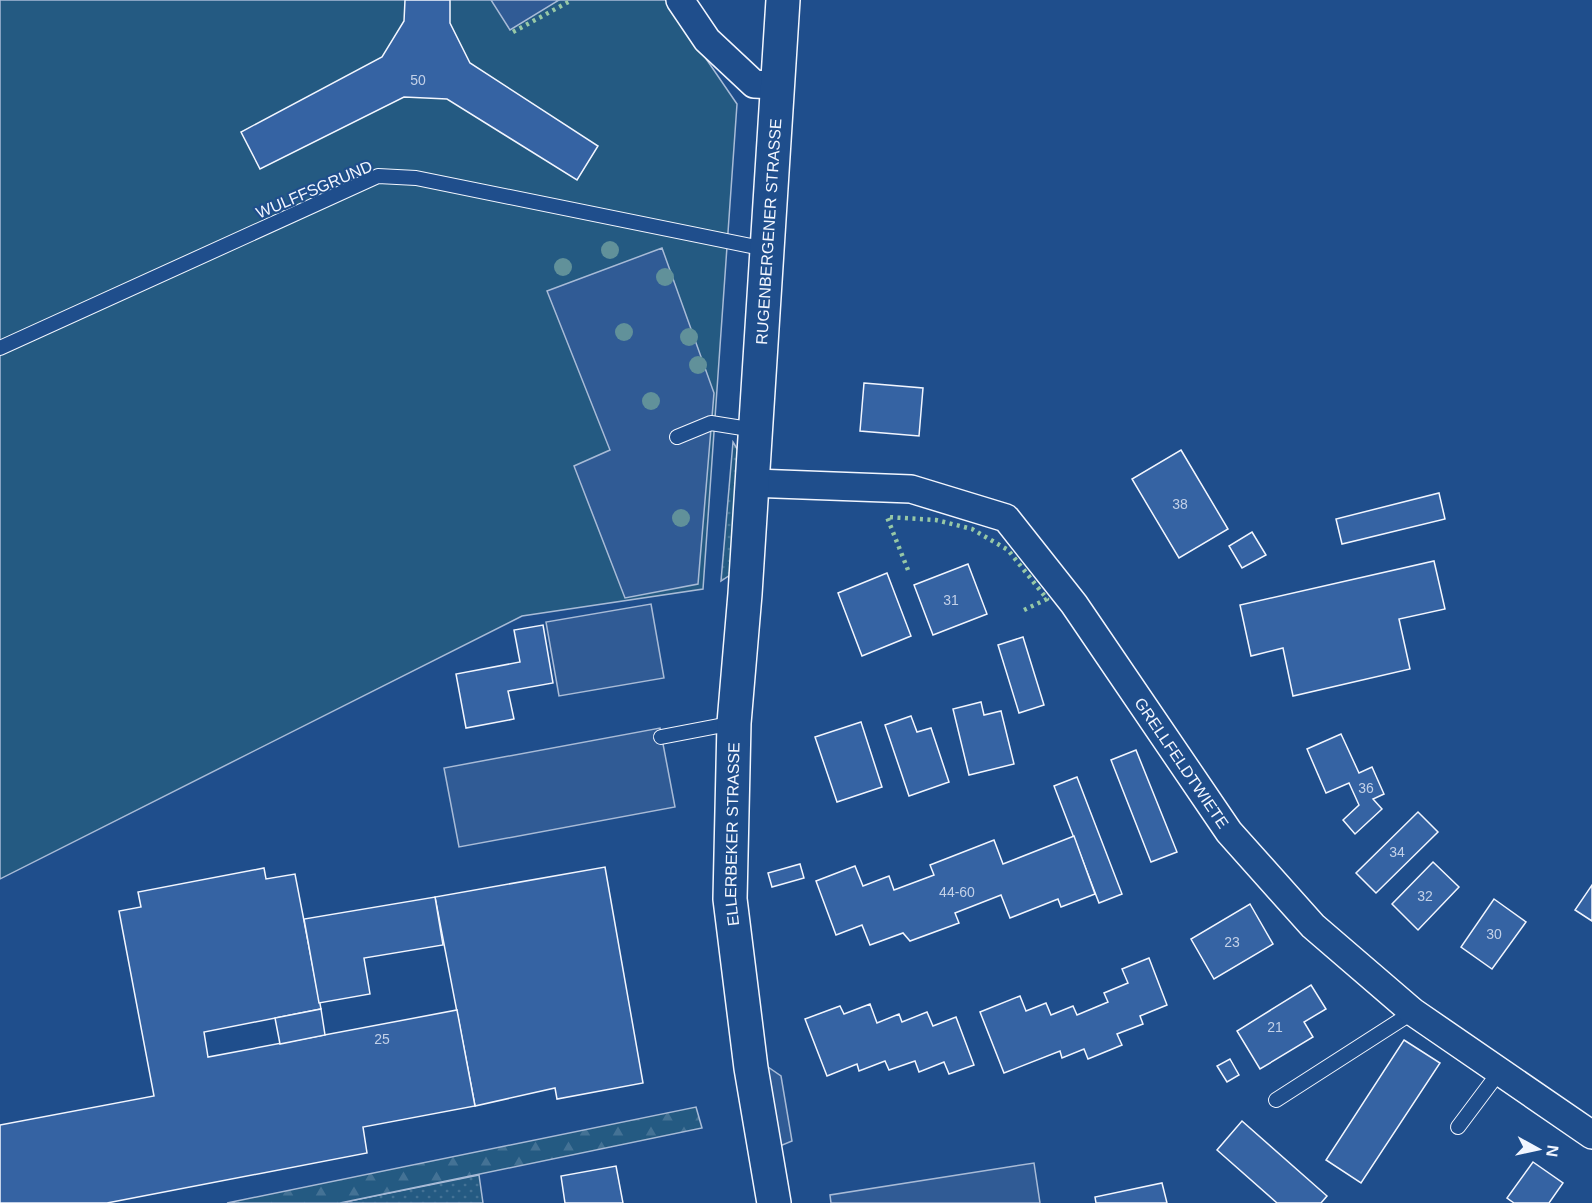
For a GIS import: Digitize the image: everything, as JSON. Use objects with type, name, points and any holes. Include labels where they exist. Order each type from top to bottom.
[{"type":"main road","name":"RUGENBERGENER STRASSE","points":[[753,473],[783,0]]},
{"type":"main road","name":"ELLERBEKER STRASSE","points":[[753,473],[734,723],[730,899],[751,1068],[774,1203]]},
{"type":"street","points":[[680,0],[707,40],[754,84],[777,85]]},
{"type":"street","name":"GRELLFELDTWIETE","points":[[753,473],[911,489],[1006,518],[1074,604],[1229,832],[1313,926],[1413,1012],[1592,1135]]},
{"type":"lane","name":"WULFFSGRUND","points":[[0,348],[378,176],[416,178],[766,249]]},
{"type":"lane","points":[[677,437],[711,423],[755,430]]},
{"type":"lane","points":[[661,737],[734,723]]},
{"type":"lane","points":[[1276,1100],[1413,1012]]},
{"type":"lane","points":[[1458,1127],[1500,1071]]},
{"type":"green space","points":[[0,0],[666,0],[737,104],[703,589],[522,616],[0,879]]},
{"type":"green space","points":[[733,442],[742,457],[733,573],[721,581]]},
{"type":"green space","points":[[696,1107],[702,1128],[340,1203],[227,1203]]},
{"type":"green space","points":[[479,1175],[483,1203],[340,1203]]},
{"type":"shaded area","points":[[491,0],[559,0],[510,30]]},
{"type":"shaded area","points":[[662,248],[714,393],[698,584],[625,598],[574,466],[610,450],[547,291]]},
{"type":"shaded area","points":[[651,604],[664,678],[559,696],[546,622]]},
{"type":"shaded area","points":[[660,728],[675,807],[459,847],[444,768]]},
{"type":"shaded area","points":[[768,1067],[781,1076],[792,1141],[780,1146]]},
{"type":"shaded area","points":[[1034,1163],[1040,1203],[831,1203],[830,1195]]},
{"type":"building","points":[[405,0],[450,0],[450,23],[470,63],[598,146],[577,180],[447,99],[404,97],[260,169],[241,132],[382,57],[404,21]]},
{"type":"building","points":[[864,383],[923,388],[919,436],[860,431]]},
{"type":"building","points":[[1181,450],[1228,529],[1179,558],[1132,479]]},
{"type":"building","points":[[1439,493],[1445,519],[1342,544],[1336,519]]},
{"type":"building","points":[[1252,532],[1266,555],[1242,568],[1229,546]]},
{"type":"building","points":[[1434,561],[1445,609],[1399,619],[1410,669],[1293,696],[1283,648],[1251,656],[1240,605]]},
{"type":"building","points":[[968,564],[987,614],[933,635],[914,585]]},
{"type":"building","points":[[887,573],[911,636],[862,656],[838,593]]},
{"type":"building","points":[[543,625],[553,683],[508,691],[514,719],[466,728],[456,674],[520,662],[514,630]]},
{"type":"building","points":[[1023,637],[1044,705],[1019,713],[998,645]]},
{"type":"building","points":[[981,702],[984,715],[1001,711],[1014,764],[969,775],[953,709]]},
{"type":"building","points":[[911,716],[917,732],[931,728],[949,782],[909,796],[885,725]]},
{"type":"building","points":[[861,722],[882,787],[837,802],[815,737]]},
{"type":"building","points":[[1341,734],[1359,773],[1372,767],[1384,794],[1373,799],[1382,809],[1355,834],[1343,820],[1359,805],[1349,783],[1326,793],[1307,749]]},
{"type":"building","points":[[1136,750],[1177,852],[1151,862],[1111,760]]},
{"type":"building","points":[[1077,777],[1122,894],[1099,903],[1054,786]]},
{"type":"building","points":[[1418,812],[1438,832],[1376,893],[1356,873]]},
{"type":"building","points":[[1074,836],[1095,894],[1061,907],[1058,899],[1010,918],[1001,895],[955,913],[959,923],[910,941],[903,933],[870,945],[862,925],[836,935],[816,881],[855,866],[863,886],[889,876],[894,890],[934,875],[930,865],[994,840],[1003,864]]},
{"type":"building","points":[[1433,862],[1459,887],[1418,930],[1392,904]]},
{"type":"building","points":[[800,864],[804,878],[772,887],[768,873]]},
{"type":"building","points":[[605,867],[643,1083],[557,1099],[555,1088],[475,1106],[435,897]]},
{"type":"building","points":[[264,868],[266,879],[295,874],[321,1009],[204,1032],[208,1057],[457,1010],[475,1106],[363,1127],[367,1153],[107,1203],[0,1203],[0,1125],[154,1096],[119,911],[141,907],[138,892]]},
{"type":"building","points":[[1592,885],[1592,921],[1575,910]]},
{"type":"building","points":[[435,897],[443,945],[364,958],[370,994],[319,1003],[304,919]]},
{"type":"building","points":[[1494,899],[1526,922],[1492,969],[1461,947]]},
{"type":"building","points":[[1250,904],[1273,944],[1214,979],[1191,939]]},
{"type":"building","points":[[1149,958],[1167,1005],[1140,1016],[1143,1024],[1117,1034],[1122,1045],[1088,1059],[1084,1049],[1062,1058],[1060,1051],[1004,1073],[980,1012],[1020,996],[1026,1011],[1046,1003],[1051,1015],[1073,1006],[1077,1015],[1108,1002],[1104,993],[1128,983],[1122,969]]},
{"type":"building","points":[[1311,985],[1326,1009],[1304,1022],[1313,1037],[1260,1069],[1237,1031]]},
{"type":"building","points":[[870,1004],[877,1023],[899,1014],[902,1022],[927,1012],[933,1026],[956,1017],[974,1065],[949,1074],[944,1062],[919,1072],[915,1061],[889,1070],[885,1061],[859,1071],[857,1064],[827,1076],[805,1019],[840,1006],[844,1014]]},
{"type":"building","points":[[321,1009],[325,1035],[280,1044],[275,1018]]},
{"type":"building","points":[[1404,1040],[1440,1063],[1361,1183],[1326,1160]]},
{"type":"building","points":[[1230,1059],[1239,1075],[1227,1082],[1217,1066]]},
{"type":"building","points":[[1242,1121],[1327,1196],[1321,1203],[1277,1203],[1217,1150]]},
{"type":"building","points":[[1533,1162],[1563,1183],[1549,1203],[1514,1203],[1507,1198]]},
{"type":"building","points":[[616,1166],[623,1203],[565,1203],[561,1176]]},
{"type":"building","points":[[1162,1183],[1167,1203],[1096,1203],[1095,1197]]},
{"type":"hedge","points":[[513,32],[572,0]]},
{"type":"hedge","points":[[908,570],[887,517],[936,520],[972,529],[1008,550],[1047,599],[1022,611]]}]
